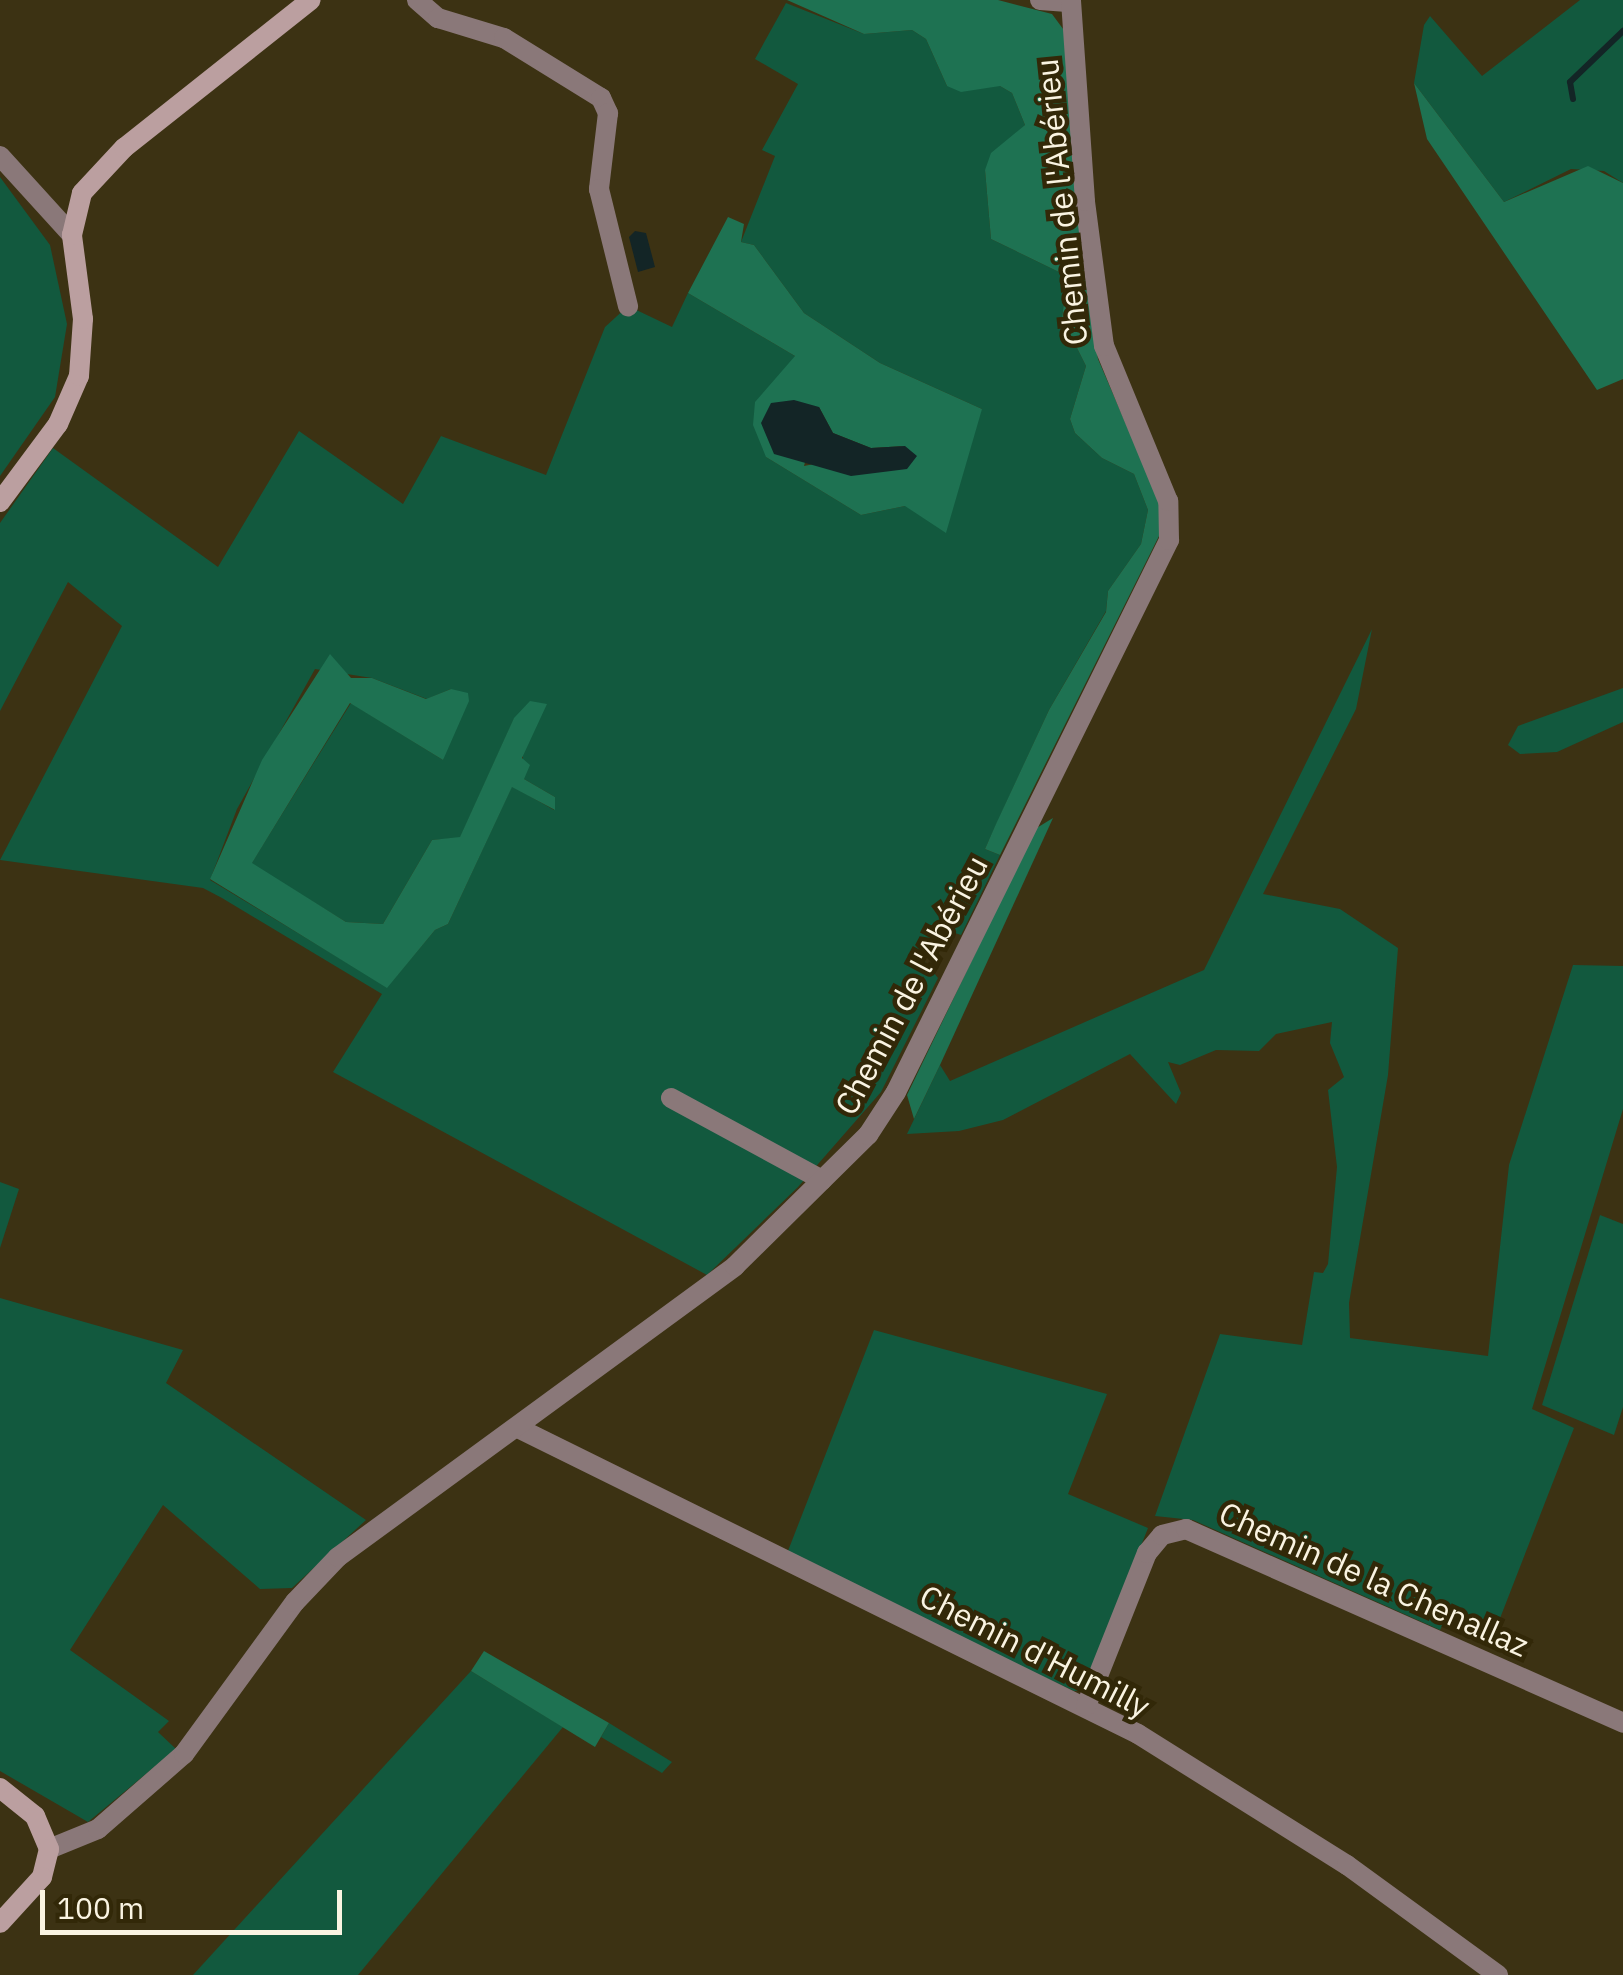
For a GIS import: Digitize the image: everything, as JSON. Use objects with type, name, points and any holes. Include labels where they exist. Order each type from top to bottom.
[{"type":"street","points":[[417,0],[438,18],[504,38],[601,98],[608,112],[599,189],[628,306]]},
{"type":"street","points":[[1040,0],[1071,1]]},
{"type":"street","points":[[0,502],[58,424],[79,376],[83,319],[72,234],[82,193],[107,163],[307,1]]},
{"type":"street","name":"Chemin de l'Abérieu","points":[[49,1849],[98,1829],[184,1754],[295,1602],[338,1556],[736,1266],[868,1135],[896,1092],[1169,540],[1168,500],[1104,346],[1085,202],[1071,1]]},
{"type":"street","points":[[0,156],[72,234]]},
{"type":"street","points":[[672,1098],[822,1180]]},
{"type":"street","name":"Chemin d'Humilly","points":[[518,1428],[1086,1706],[1347,1865],[1498,1975]]},
{"type":"street","name":"Chemin de la Chenallaz","points":[[1086,1706],[1147,1553],[1162,1535],[1186,1530],[1623,1723]]},
{"type":"street","points":[[0,1788],[36,1816],[49,1849],[42,1878],[0,1923]]},
{"type":"green space","points":[[787,0],[998,0],[1052,14],[1069,37],[1083,267],[1098,359],[1159,501],[1162,530],[1000,855],[985,849],[1049,710],[1106,612],[1108,591],[1141,544],[1148,510],[1134,474],[1102,458],[1075,433],[1070,419],[1086,366],[1062,318],[1066,287],[1061,273],[991,239],[985,170],[991,153],[1025,125],[1012,93],[1000,86],[961,92],[947,86],[926,39],[912,30],[864,34]]},
{"type":"green space","points":[[1580,0],[1623,0],[1623,183],[1604,171],[1571,169],[1504,202],[1414,83],[1424,25],[1430,16],[1482,76]]},
{"type":"green space","points":[[786,3],[864,34],[912,30],[926,39],[947,86],[1000,86],[1012,93],[1025,125],[985,170],[991,239],[1061,273],[1066,287],[1062,318],[1086,366],[1070,419],[1075,433],[1102,458],[1134,474],[1148,510],[1141,544],[1108,591],[1106,611],[1049,710],[985,849],[1000,855],[961,935],[952,932],[948,942],[939,937],[925,950],[922,958],[938,978],[881,1092],[798,1187],[707,1275],[333,1072],[382,994],[222,898],[203,888],[0,860],[122,626],[68,582],[0,711],[0,523],[53,448],[218,567],[299,431],[403,504],[441,436],[546,475],[605,327],[628,306],[672,327],[688,293],[795,356],[766,457],[861,515],[905,506],[982,409],[880,363],[804,313],[754,245],[741,242],[775,156],[762,150],[798,84],[755,59]],"holes":[[[315,669],[372,678],[427,699],[451,689],[443,760],[351,703],[251,864],[346,922],[383,924],[432,840],[460,838],[514,719],[521,718],[524,779],[555,797],[554,810],[512,786],[448,924],[435,930],[387,987],[210,880],[237,809]]]},
{"type":"green space","points":[[1414,83],[1504,202],[1588,166],[1623,183],[1623,379],[1597,390],[1427,139]]},
{"type":"green space","points":[[0,177],[50,245],[67,324],[55,397],[0,476]]},
{"type":"green space","points":[[728,217],[744,224],[741,242],[754,245],[804,313],[880,363],[982,409],[946,533],[905,506],[861,515],[766,457],[753,425],[755,402],[795,356],[688,293]],"holes":[[[819,407],[833,433],[871,448],[905,446],[804,466]]]},
{"type":"green space","points":[[1372,629],[1356,709],[1263,894],[1340,909],[1398,948],[1388,1075],[1349,1303],[1350,1338],[1488,1356],[1509,1165],[1573,965],[1623,966],[1623,1109],[1532,1409],[1574,1428],[1490,1644],[1443,1624],[1440,1630],[1193,1520],[1155,1516],[1220,1334],[1302,1345],[1314,1272],[1323,1273],[1328,1264],[1337,1167],[1328,1090],[1344,1077],[1330,1043],[1332,1022],[1276,1034],[1259,1051],[1216,1050],[1180,1065],[1168,1062],[1181,1093],[1176,1104],[1130,1054],[1003,1120],[959,1131],[907,1134],[940,1065],[950,1081],[1204,970]]},
{"type":"green space","points":[[330,654],[351,678],[372,678],[426,699],[451,689],[468,693],[469,701],[443,760],[350,703],[252,863],[346,922],[383,924],[432,840],[460,837],[514,718],[530,701],[547,704],[522,758],[530,765],[524,779],[555,797],[555,810],[512,787],[448,924],[435,930],[387,988],[210,879],[262,760]]},
{"type":"green space","points":[[1623,688],[1623,722],[1557,752],[1520,754],[1508,745],[1518,726]]},
{"type":"green space","points":[[1053,818],[914,1119],[907,1095],[1035,829]]},
{"type":"green space","points":[[0,1182],[19,1189],[0,1248]]},
{"type":"green space","points":[[1600,1215],[1623,1224],[1623,1407],[1614,1435],[1542,1405]]},
{"type":"green space","points":[[0,1298],[183,1350],[166,1383],[366,1520],[292,1588],[260,1589],[163,1505],[70,1650],[169,1721],[158,1732],[176,1749],[88,1822],[0,1771]]},
{"type":"green space","points":[[874,1330],[1107,1394],[1068,1494],[1148,1528],[1084,1690],[1074,1691],[786,1556]]},
{"type":"green space","points":[[484,1651],[609,1723],[595,1747],[471,1671]]},
{"type":"green space","points":[[471,1671],[563,1727],[358,1975],[193,1975]]},
{"type":"green space","points":[[609,1723],[672,1762],[662,1773],[601,1737]]},
{"type":"shaded area","points":[[635,231],[646,233],[655,267],[638,272],[629,237]]},
{"type":"shaded area","points":[[794,400],[819,407],[833,433],[871,448],[905,446],[917,456],[907,469],[851,476],[774,454],[761,423],[771,403]]},
{"type":"waterway","points":[[1573,99],[1570,82],[1623,31]]}]
